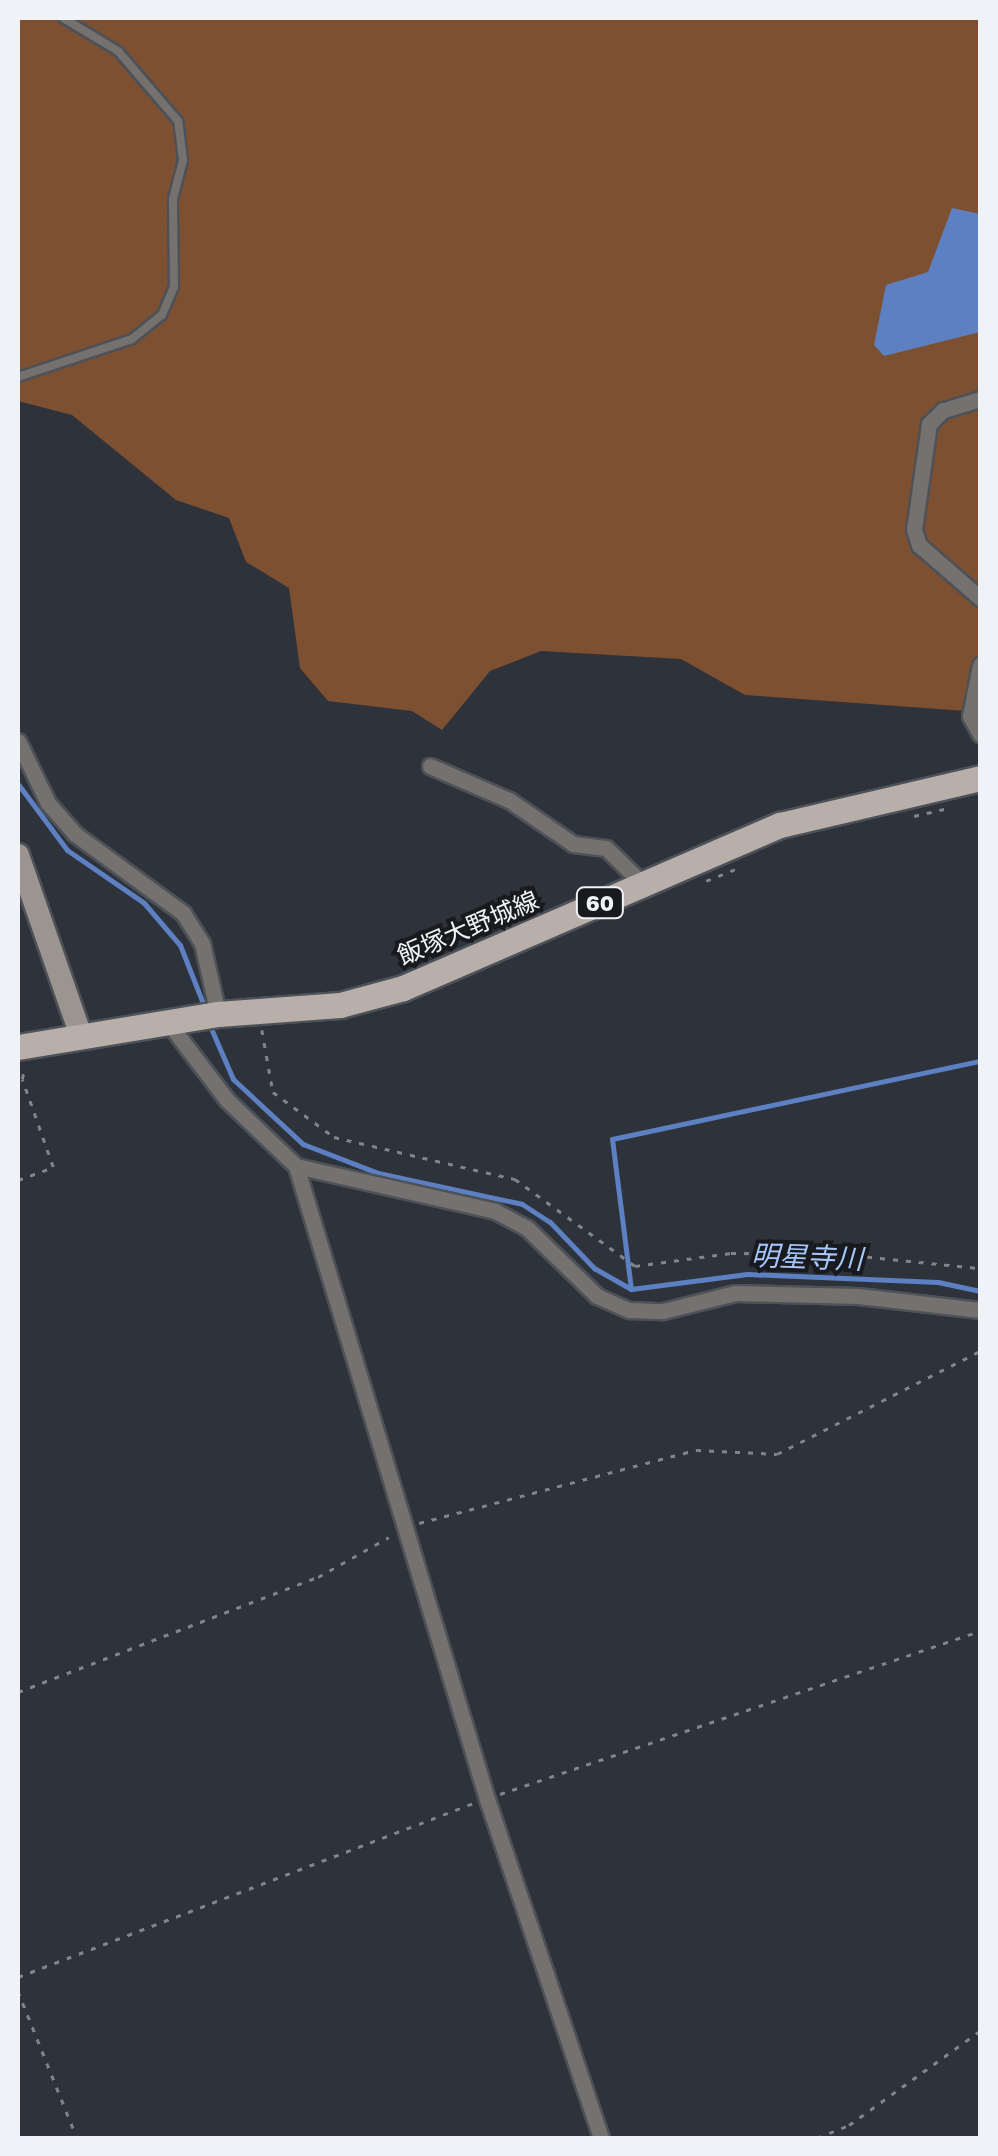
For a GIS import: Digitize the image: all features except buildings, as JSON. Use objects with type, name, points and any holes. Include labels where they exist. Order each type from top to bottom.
[{"type":"main road","name":"飯塚大野城線","points":[[25,1055],[80,1033],[218,1014],[340,1005],[403,988],[780,825],[980,778]]},
{"type":"street","points":[[980,399],[943,410],[929,424],[914,529],[919,546],[980,598]]},
{"type":"street","points":[[980,665],[970,716],[980,734]]},
{"type":"street","points":[[18,741],[48,803],[75,834],[183,913],[202,943],[218,1014]]},
{"type":"street","points":[[430,766],[509,800],[573,844],[606,848],[643,884]]},
{"type":"street","points":[[18,855],[80,1033]]},
{"type":"street","points":[[178,1020],[228,1100],[296,1166],[486,1799],[601,2138]]},
{"type":"street","points":[[296,1166],[495,1212],[528,1228],[597,1296],[629,1310],[663,1311],[735,1293],[858,1296],[980,1310]]},
{"type":"lane","points":[[18,377],[132,340],[162,315],[174,287],[174,199],[183,160],[178,120],[118,51],[63,18]]},
{"type":"path","points":[[909,816],[944,810],[950,784]]},
{"type":"path","points":[[690,887],[754,860]]},
{"type":"path","points":[[260,1013],[273,1092],[334,1137],[515,1178],[636,1266],[731,1253],[841,1254],[980,1268]]},
{"type":"path","points":[[18,1180],[54,1167],[22,1079],[25,1055]]},
{"type":"path","points":[[18,1692],[318,1577],[404,1527],[696,1450],[777,1454],[980,1351]]},
{"type":"path","points":[[18,1977],[486,1799],[980,1631]]},
{"type":"path","points":[[18,1991],[76,2138]]},
{"type":"path","points":[[817,2138],[850,2125],[980,2031]]},
{"type":"shaded area","points":[[18,18],[980,18],[980,712],[745,695],[681,659],[541,651],[490,671],[442,730],[412,711],[328,701],[300,668],[289,588],[246,562],[229,518],[176,500],[72,415],[18,401]]},
{"type":"water","points":[[952,208],[980,214],[980,332],[884,356],[874,345],[886,285],[928,272]]},
{"type":"waterway","points":[[18,784],[67,850],[144,903],[180,945],[204,1006]]},
{"type":"waterway","points":[[210,1026],[233,1079],[303,1144],[378,1173],[522,1204],[550,1222],[594,1268],[631,1289]]},
{"type":"waterway","points":[[631,1289],[612,1139],[980,1061]]},
{"type":"waterway","name":"明星寺川","points":[[631,1289],[747,1274],[938,1282],[980,1291]]}]
